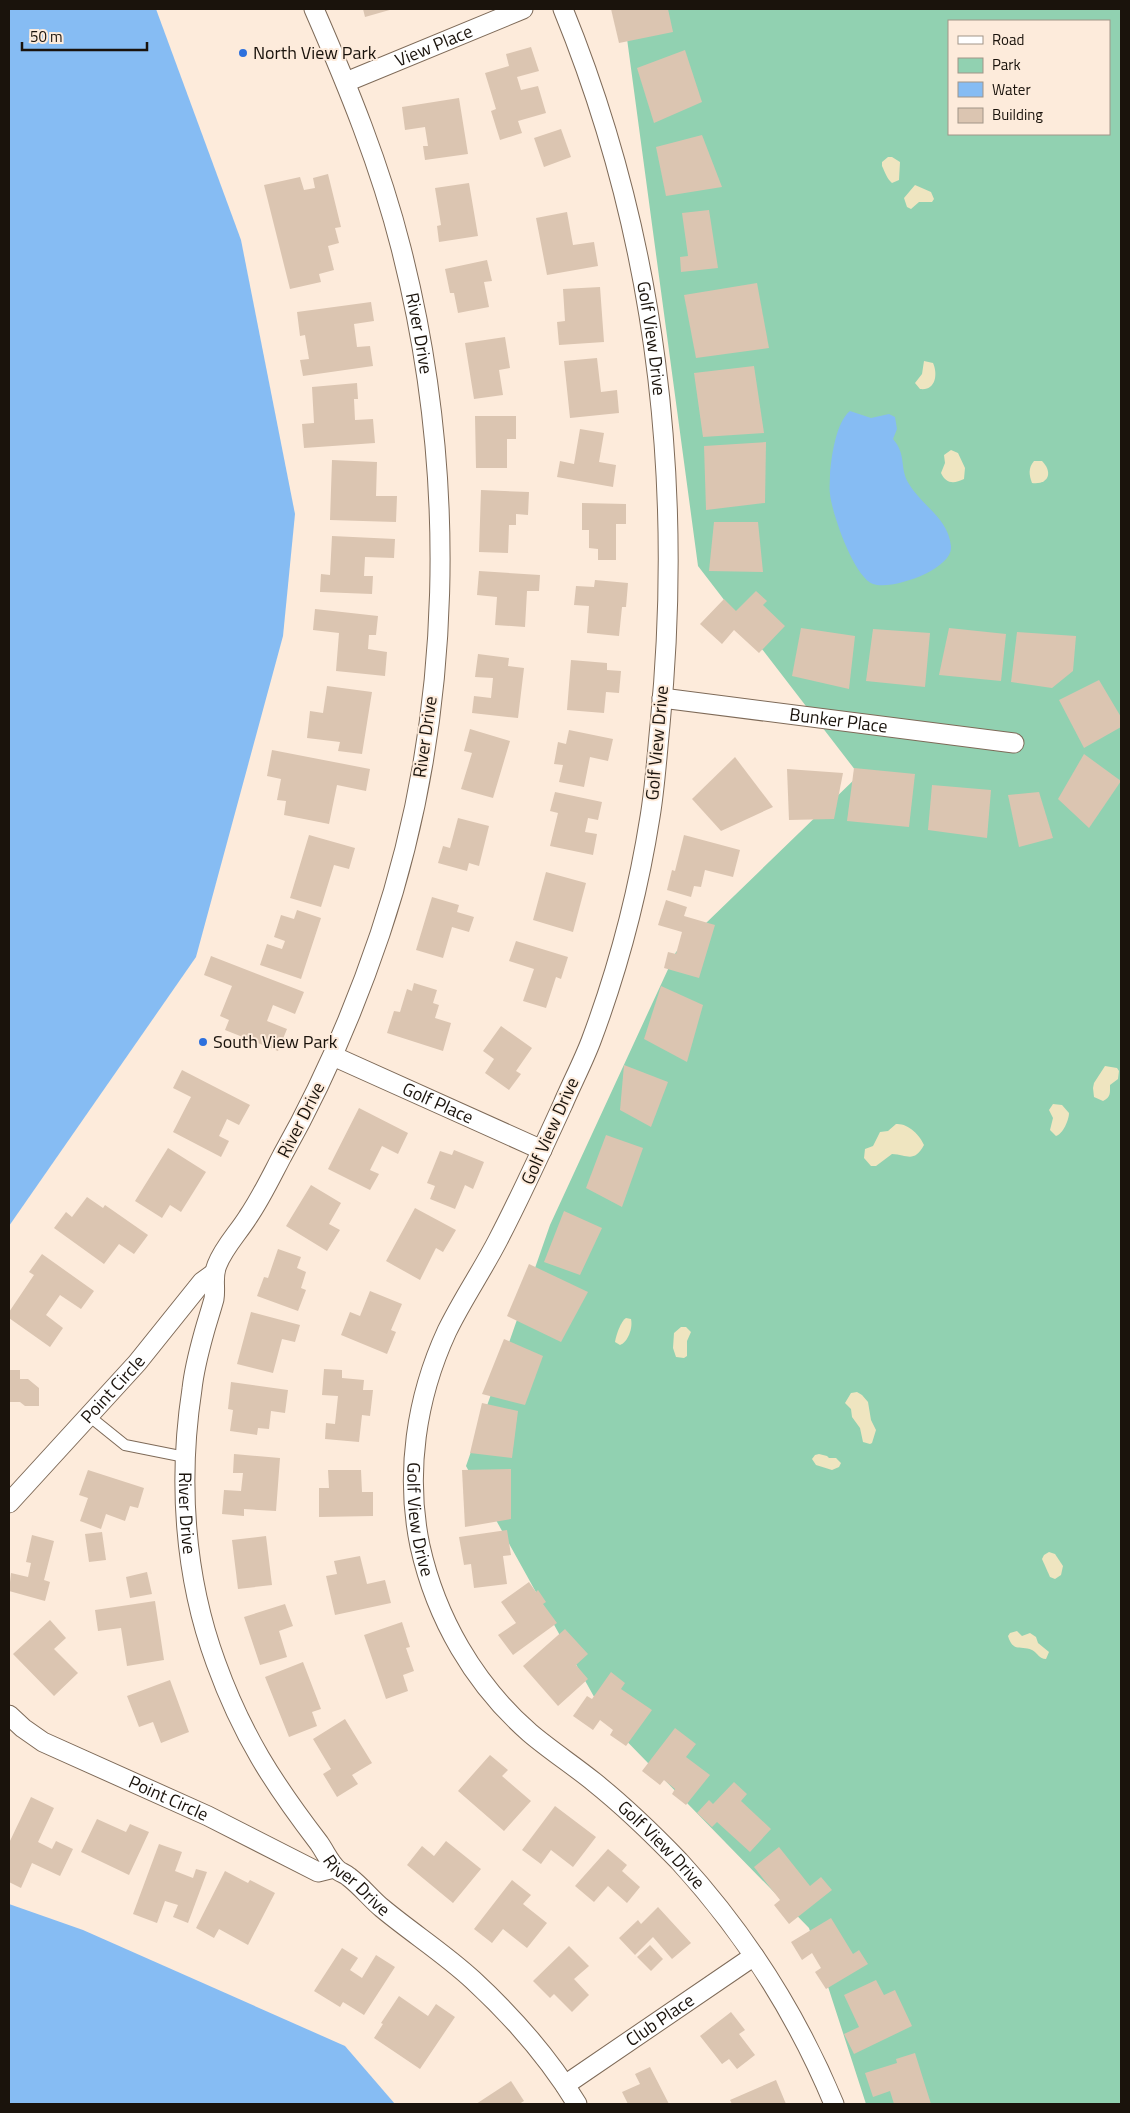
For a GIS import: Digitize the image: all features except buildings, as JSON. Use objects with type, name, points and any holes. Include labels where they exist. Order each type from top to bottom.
[{"type":"street","name":"River Drive","points":[[314,9],[346,82],[381,179],[400,245],[416,313],[428,381],[436,450],[440,519],[440,588],[436,658],[428,726],[412,814],[382,929],[359,994],[333,1056],[302,1121],[248,1218],[222,1254],[213,1274],[215,1294],[202,1339],[192,1385],[185,1457],[187,1531],[203,1623],[214,1657],[245,1733],[268,1774],[294,1813],[324,1850],[334,1868],[348,1876],[382,1908],[471,1978],[505,2011],[536,2047],[577,2104]]},
{"type":"street","name":"View Place","points":[[346,82],[523,9]]},
{"type":"street","name":"Golf View Drive","points":[[563,9],[597,101],[623,192],[640,266],[653,340],[662,415],[668,490],[668,594],[662,698],[651,815],[626,930],[590,1042],[542,1150],[494,1248],[446,1333],[431,1371],[423,1397],[416,1437],[413,1478],[414,1505],[420,1546],[431,1585],[446,1622],[476,1673],[496,1699],[530,1733],[598,1785],[640,1823],[680,1863],[717,1905],[754,1956],[781,1998],[808,2047],[834,2104]]},
{"type":"street","name":"Bunker Place","points":[[662,698],[1014,743]]},
{"type":"street","name":"Golf Place","points":[[333,1056],[542,1150]]},
{"type":"street","name":"Point Circle","points":[[9,1503],[137,1363],[202,1282],[213,1274]]},
{"type":"street","name":"Point Circle","points":[[9,1715],[43,1742],[232,1827],[318,1872],[334,1868]]},
{"type":"street","name":"Club Place","points":[[565,2085],[754,1956]]},
{"type":"lane","points":[[89,1416],[125,1445],[185,1457]]},
{"type":"green space","points":[[623,9],[1121,9],[1121,2104],[866,2104],[809,1928],[608,1722],[466,1466],[550,1225],[676,952],[859,775],[698,566]]},
{"type":"sand","points":[[888,157],[892,157],[900,162],[899,180],[892,183],[882,166],[882,162]]},
{"type":"sand","points":[[915,185],[931,192],[934,199],[932,202],[919,202],[911,209],[907,207],[904,198]]},
{"type":"sand","points":[[924,361],[933,363],[935,377],[932,385],[925,389],[920,389],[915,383],[922,374]]},
{"type":"sand","points":[[951,450],[958,453],[965,468],[964,479],[957,482],[948,481],[941,473],[945,463],[944,455]]},
{"type":"sand","points":[[1034,461],[1042,461],[1047,469],[1048,477],[1042,482],[1032,483],[1030,472]]},
{"type":"sand","points":[[1105,1066],[1117,1068],[1119,1071],[1118,1079],[1110,1085],[1109,1096],[1103,1101],[1094,1097],[1093,1088],[1094,1083]]},
{"type":"sand","points":[[1053,1104],[1062,1105],[1069,1113],[1065,1126],[1061,1133],[1056,1136],[1050,1130],[1053,1118],[1049,1110]]},
{"type":"sand","points":[[896,1124],[905,1125],[913,1130],[920,1137],[924,1145],[914,1156],[892,1154],[876,1166],[871,1166],[864,1158],[865,1149],[873,1146],[880,1132],[888,1131]]},
{"type":"sand","points":[[626,1318],[631,1319],[631,1330],[628,1338],[620,1345],[615,1342],[621,1325]]},
{"type":"sand","points":[[681,1327],[686,1327],[691,1332],[687,1341],[687,1356],[684,1358],[676,1357],[673,1348],[674,1333]]},
{"type":"sand","points":[[857,1392],[868,1402],[871,1420],[876,1430],[870,1444],[863,1442],[860,1428],[852,1417],[851,1409],[845,1403],[851,1393]]},
{"type":"sand","points":[[819,1454],[829,1458],[836,1458],[841,1463],[839,1467],[832,1470],[816,1465],[812,1459],[815,1455]]},
{"type":"sand","points":[[1049,1552],[1055,1554],[1063,1566],[1061,1575],[1055,1579],[1050,1577],[1042,1559]]},
{"type":"sand","points":[[1017,1631],[1022,1636],[1030,1633],[1036,1637],[1038,1643],[1049,1652],[1046,1659],[1032,1650],[1012,1645],[1008,1636],[1010,1633]]},
{"type":"water","points":[[9,9],[156,9],[241,240],[295,514],[283,636],[196,957],[9,1226]]},
{"type":"water","points":[[850,411],[871,418],[889,414],[895,417],[897,429],[893,439],[902,456],[906,478],[915,492],[940,520],[949,536],[951,546],[949,555],[943,563],[933,570],[907,581],[894,584],[873,584],[866,579],[852,558],[839,529],[830,492],[835,441],[841,423]]},
{"type":"water","points":[[9,1904],[83,1930],[345,2046],[395,2104],[9,2104]]},
{"type":"place","name":"North View Park","points":[[243,53]]},
{"type":"place","name":"South View Park","points":[[203,1042]]}]
